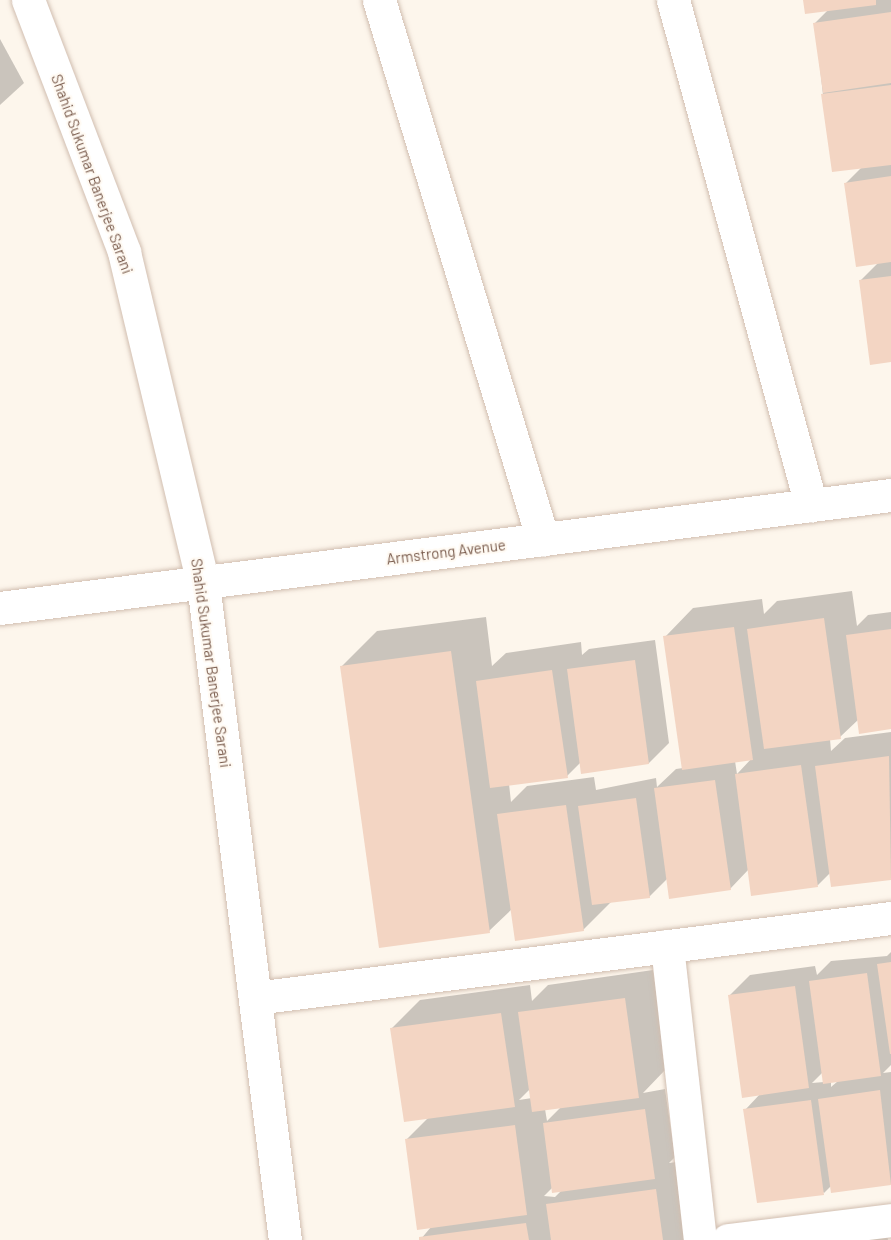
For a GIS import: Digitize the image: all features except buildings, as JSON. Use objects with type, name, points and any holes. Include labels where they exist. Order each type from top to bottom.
[{"type":"street","name":"Shahid Sukumar Banerjee Sarani","points":[[28,0],[124,252],[203,583],[285,1240]]},
{"type":"street","points":[[378,0],[543,540]]},
{"type":"street","points":[[673,0],[811,505]]},
{"type":"street","name":"Armstrong Avenue","points":[[0,608],[891,495]]},
{"type":"street","points":[[255,998],[891,918]]},
{"type":"street","points":[[667,946],[700,1240]]},
{"type":"street","points":[[728,1240],[891,1220]]}]
